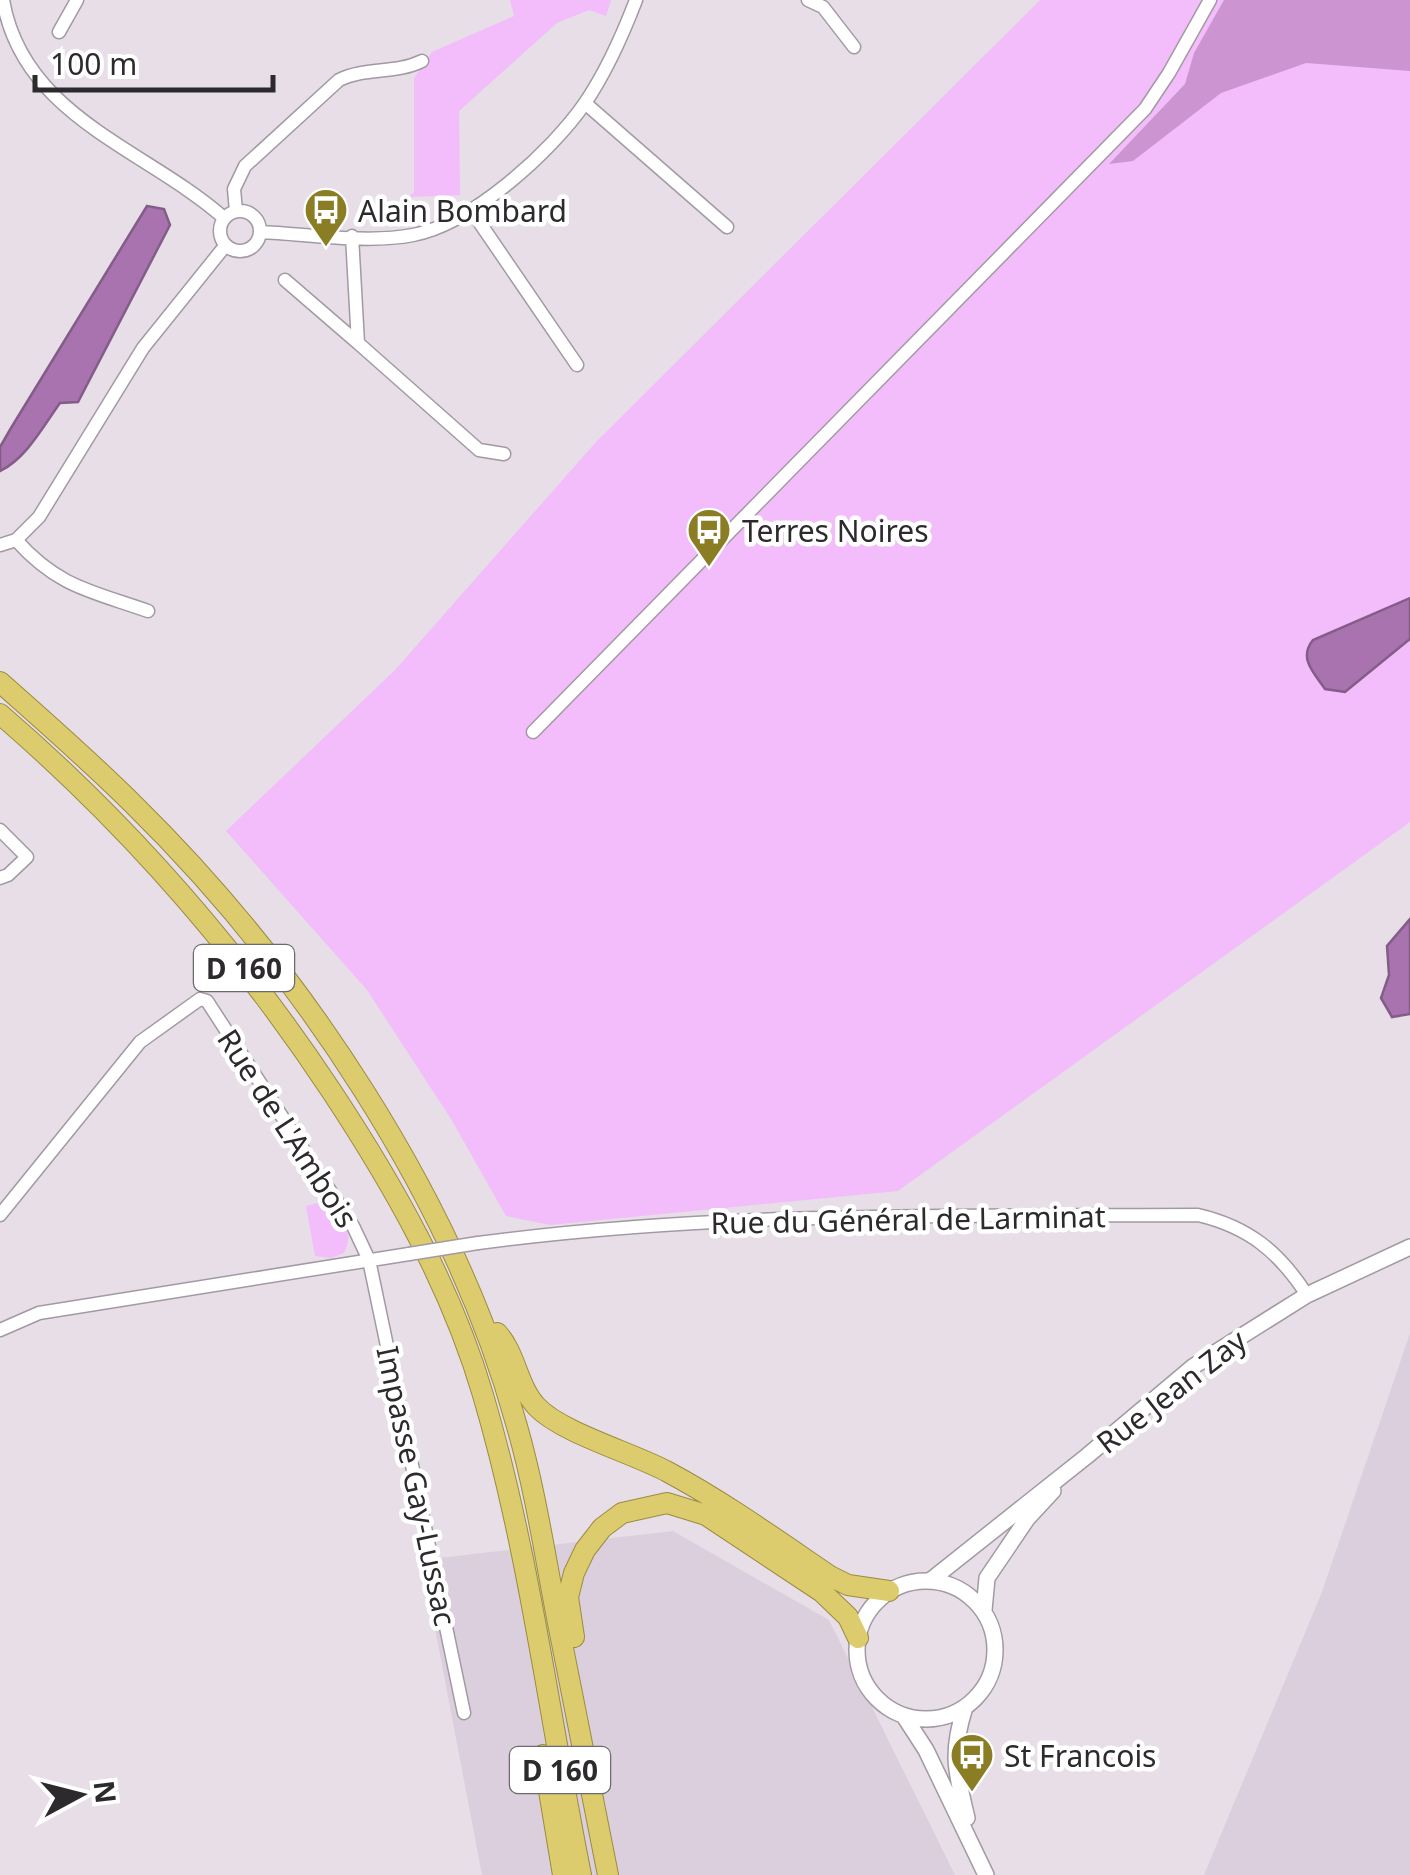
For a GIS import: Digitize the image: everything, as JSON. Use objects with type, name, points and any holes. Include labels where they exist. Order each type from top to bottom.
[{"type":"highway","name":"D 160","points":[[0,667],[42,702],[77,751]]},
{"type":"highway","name":"D 160","points":[[0,682],[77,751],[189,862],[300,1000],[418,1183],[481,1318],[516,1422],[608,1875]]},
{"type":"highway","name":"D 160","points":[[0,714],[61,766],[170,878],[255,982],[398,1196],[440,1282],[483,1393],[512,1510],[580,1875]]},
{"type":"highway","name":"D 160","points":[[0,730],[61,766]]},
{"type":"highway","points":[[481,1318],[504,1340],[529,1396],[556,1421],[666,1471],[830,1576],[848,1584],[889,1591]]},
{"type":"highway","points":[[569,1674],[575,1642],[568,1596],[585,1550],[602,1528],[622,1514],[667,1503],[706,1515],[822,1592],[848,1618],[858,1638]]},
{"type":"highway","points":[[542,1664],[534,1704],[563,1875]]},
{"type":"street","points":[[4,0],[20,50],[72,116],[230,215],[253,216],[260,232],[257,243],[236,252],[225,246],[220,229],[230,215],[234,189],[245,166],[339,80],[351,74],[410,68],[422,61]]},
{"type":"street","points":[[59,32],[78,0]]},
{"type":"street","points":[[260,232],[412,236],[453,222],[492,196],[551,142],[585,103],[636,0]]},
{"type":"street","points":[[808,0],[828,3],[854,47]]},
{"type":"street","points":[[533,732],[1144,109],[1169,74],[1210,0]]},
{"type":"street","points":[[585,103],[727,226]]},
{"type":"street","points":[[471,210],[577,365]]},
{"type":"street","points":[[352,236],[358,344]]},
{"type":"street","points":[[0,546],[16,540],[39,517],[142,348],[225,246]]},
{"type":"street","points":[[285,280],[479,450],[504,454]]},
{"type":"street","points":[[16,540],[39,566],[60,580],[148,611]]},
{"type":"street","points":[[0,830],[27,856],[0,878]]},
{"type":"street","name":"Rue de L'Ambois","points":[[0,1215],[140,1042],[200,999],[207,1002],[332,1194],[368,1260]]},
{"type":"street","name":"Rue du Général de Larminat","points":[[0,1330],[39,1313],[478,1243],[638,1225],[790,1217],[1198,1215],[1257,1237],[1288,1266],[1307,1296]]},
{"type":"street","name":"Rue Jean Zay","points":[[1087,1456],[1194,1366],[1307,1296],[1410,1247]]},
{"type":"street","name":"Impasse Gay-Lussac","points":[[368,1260],[464,1713]]},
{"type":"street","points":[[931,1580],[1087,1456]]},
{"type":"street","points":[[984,1610],[987,1578],[1010,1543],[1027,1519],[1087,1456]]},
{"type":"street","points":[[904,1716],[936,1718],[965,1708],[983,1690],[995,1660],[992,1626],[984,1610],[952,1585],[931,1580],[909,1582],[889,1591],[864,1620],[858,1638],[858,1660],[864,1680],[876,1698],[904,1716],[926,1750],[986,1875]]},
{"type":"street","points":[[965,1708],[954,1743],[958,1780],[976,1851]]},
{"type":"shaded area","points":[[510,0],[611,0],[606,16],[589,10],[557,23],[459,111],[460,195],[409,197],[414,192],[414,78],[432,52],[514,16]]},
{"type":"shaded area","points":[[1040,0],[1410,0],[1410,822],[898,1191],[550,1225],[506,1216],[451,1119],[367,990],[226,831],[395,670],[596,442]]},
{"type":"shaded area","points":[[1224,0],[1410,0],[1410,71],[1306,63],[1221,93],[1133,161],[1109,164],[1185,84],[1194,53]]},
{"type":"shaded area","points":[[147,206],[164,209],[170,225],[78,402],[60,403],[26,450],[0,471],[0,447]]},
{"type":"shaded area","points":[[1410,598],[1410,639],[1345,692],[1325,689],[1307,659],[1313,640]]},
{"type":"shaded area","points":[[1410,919],[1410,1014],[1392,1017],[1381,998],[1389,975],[1387,946]]},
{"type":"shaded area","points":[[330,1200],[348,1239],[344,1253],[331,1258],[315,1256],[306,1206]]},
{"type":"shaded area","points":[[1410,1333],[1410,1875],[1204,1875],[1322,1592]]},
{"type":"shaded area","points":[[673,1531],[829,1620],[955,1875],[482,1875],[422,1560]]},
{"type":"place","name":"Alain Bombard","points":[[326,248]]},
{"type":"place","name":"Terres Noires","points":[[709,568]]},
{"type":"place","name":"St Francois","points":[[972,1793]]}]
